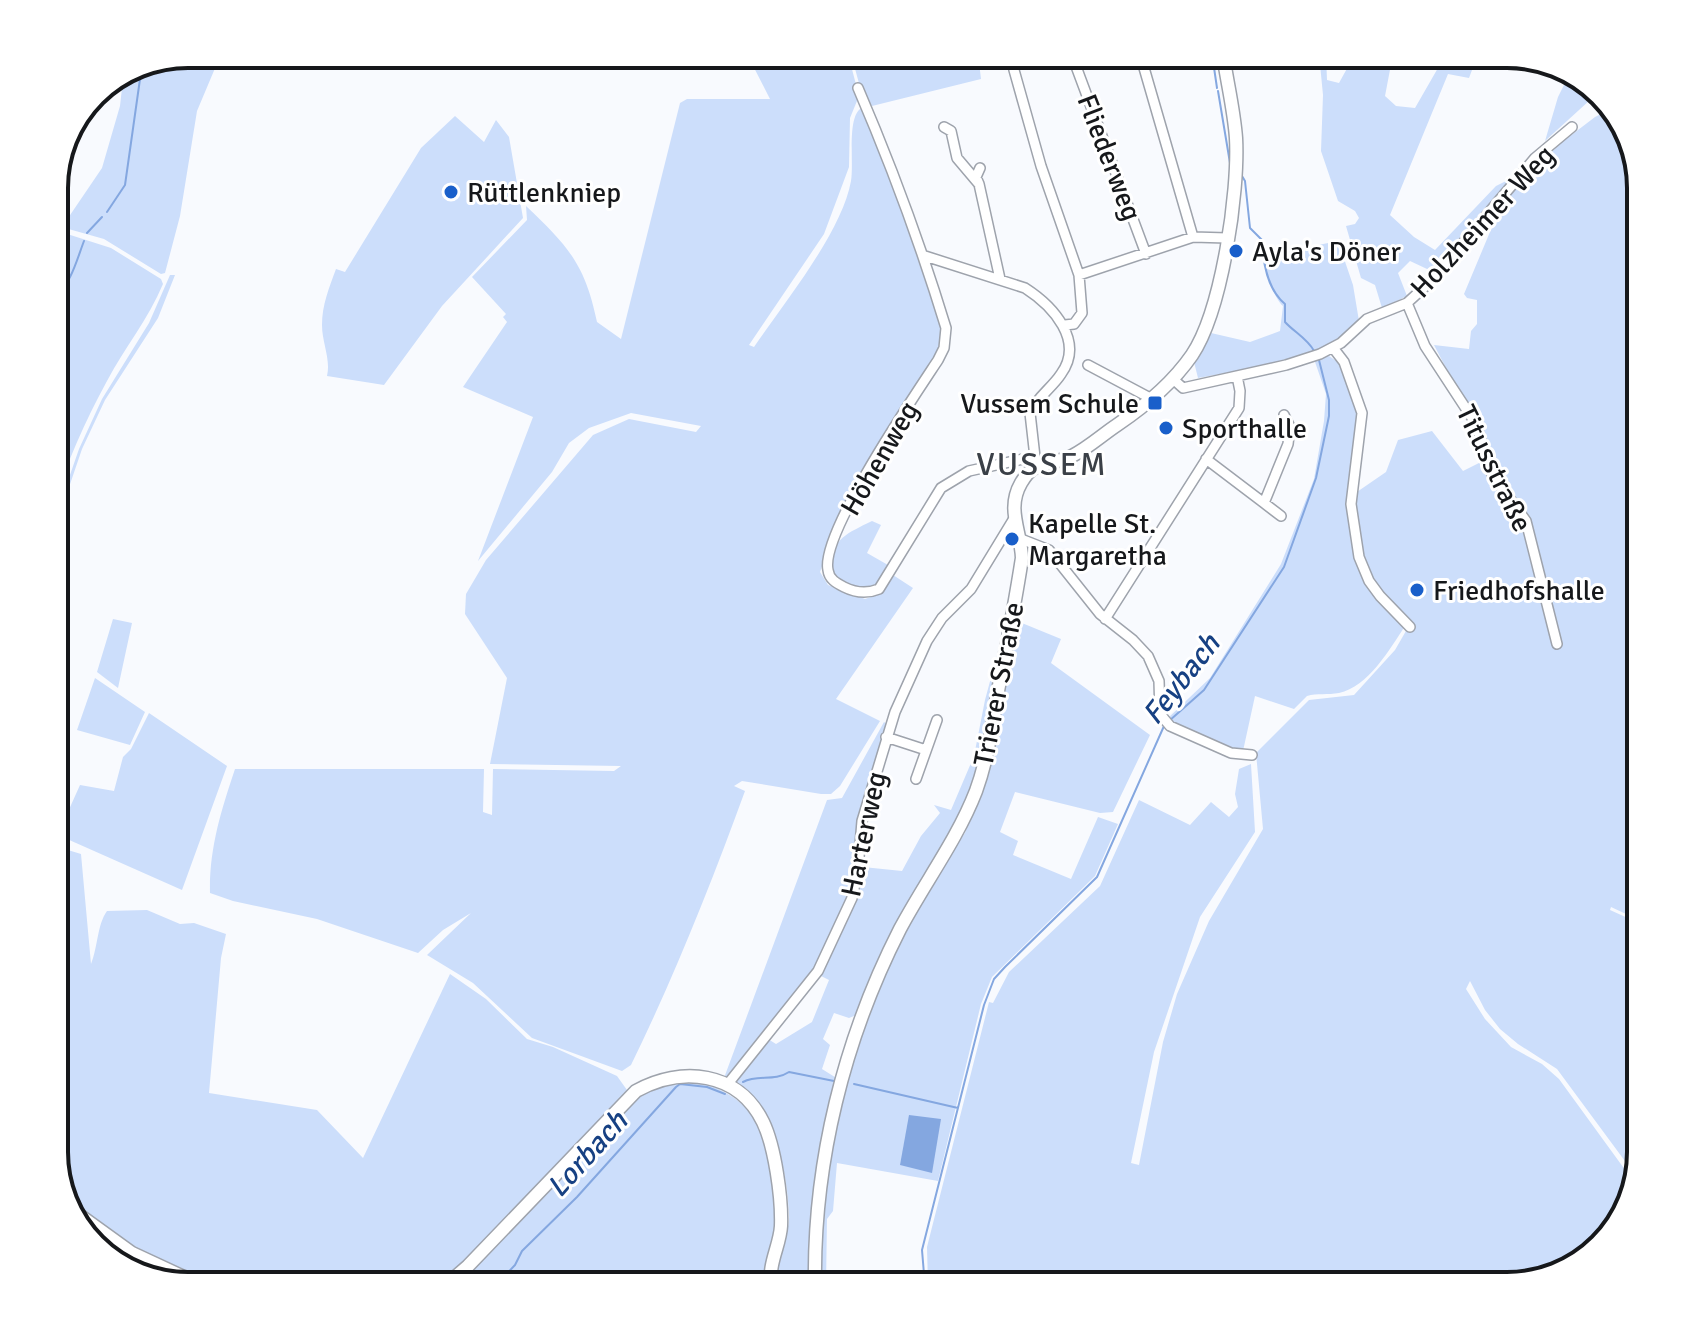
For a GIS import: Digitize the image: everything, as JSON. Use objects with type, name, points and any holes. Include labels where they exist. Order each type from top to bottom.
[{"type":"main road","points":[[1013,520],[1017,491],[1035,463],[1062,460],[1078,453],[1152,399],[1192,355],[1204,333],[1217,296],[1236,171],[1236,136],[1225,68]]},
{"type":"main road","name":"Trierer Straße","points":[[816,1272],[821,1176],[846,1065],[879,973],[901,927],[954,838],[978,787],[989,745],[1020,567],[1021,539],[1013,520]]},
{"type":"main road","points":[[461,1272],[636,1091],[672,1076],[706,1077],[727,1085],[755,1110],[764,1123],[772,1150],[781,1223],[771,1272]]},
{"type":"main road","points":[[93,1225],[132,1253],[169,1270]]},
{"type":"street","name":"Fliederweg","points":[[1077,68],[1146,254]]},
{"type":"street","points":[[1144,68],[1193,237]]},
{"type":"street","points":[[1014,70],[1042,172],[1079,275],[1082,313],[1074,324],[1065,325]]},
{"type":"street","name":"Höhenweg","points":[[858,88],[880,136],[925,256],[946,328],[944,348],[857,490],[833,543],[827,560],[828,572],[833,581],[848,589],[868,593],[879,589],[941,488],[969,471],[1023,459],[1035,463]]},
{"type":"street","points":[[944,127],[951,131],[957,158],[979,184]]},
{"type":"street","name":"Holzheimer Weg","points":[[1173,379],[1183,388],[1316,356],[1334,349],[1367,319],[1407,303],[1430,282],[1535,158],[1572,127]]},
{"type":"street","points":[[980,168],[976,177],[1000,279]]},
{"type":"street","points":[[1079,275],[1193,237],[1227,238]]},
{"type":"street","points":[[925,256],[1025,288],[1040,297],[1065,325],[1071,350],[1063,372],[1030,413],[1035,463]]},
{"type":"street","name":"Titusstraße","points":[[1407,303],[1425,346],[1476,424],[1492,474],[1526,521],[1557,644]]},
{"type":"street","points":[[1334,349],[1344,362],[1362,413],[1351,504],[1359,557],[1369,581],[1410,627]]},
{"type":"street","points":[[1088,365],[1152,399]]},
{"type":"street","points":[[1105,619],[1239,408],[1237,376]]},
{"type":"street","points":[[1264,503],[1288,444],[1290,427],[1284,415]]},
{"type":"street","points":[[1206,459],[1281,516]]},
{"type":"street","name":"Harterweg","points":[[727,1085],[818,971],[852,898],[859,862],[860,828],[886,737],[927,641],[942,618],[971,589],[1013,520]]},
{"type":"street","points":[[1021,539],[1049,550],[1105,619],[1133,640],[1155,666],[1159,681],[1160,714],[1167,723],[1231,753],[1252,755]]},
{"type":"street","name":"Harterweg","points":[[916,779],[937,720]]},
{"type":"street","name":"Harterweg","points":[[886,737],[926,750]]},
{"type":"shaded area","points":[[215,68],[197,111],[180,216],[165,273],[161,274],[104,239],[68,229],[68,218],[102,168],[122,88],[150,74],[165,70]]},
{"type":"shaded area","points":[[754,68],[852,68],[859,96],[850,118],[849,167],[824,234],[749,345],[754,347],[781,310],[836,222],[851,181],[852,132],[860,109],[877,140],[936,307],[942,334],[940,349],[842,511],[820,572],[828,585],[865,599],[882,593],[893,575],[913,588],[836,699],[880,721],[840,786],[831,794],[821,794],[742,781],[734,786],[745,791],[706,895],[631,1065],[622,1071],[532,1038],[473,983],[427,955],[471,913],[443,930],[418,953],[317,919],[210,893],[214,846],[235,769],[484,769],[483,812],[492,815],[493,769],[614,771],[621,766],[490,764],[507,678],[465,614],[466,594],[486,560],[593,435],[629,419],[696,432],[701,426],[631,413],[589,428],[569,443],[552,472],[478,561],[533,417],[463,387],[507,322],[503,317],[506,314],[472,277],[527,220],[526,206],[573,257],[587,285],[597,322],[621,339],[680,103],[687,99],[770,99]]},
{"type":"shaded area","points":[[855,68],[980,68],[981,79],[872,106],[860,87]]},
{"type":"shaded area","points":[[1320,68],[1327,68],[1327,80],[1339,83],[1347,68],[1390,68],[1385,96],[1396,106],[1415,108],[1438,68],[1473,68],[1469,78],[1448,74],[1390,215],[1414,237],[1435,250],[1496,186],[1538,165],[1561,143],[1601,114],[1618,142],[1625,165],[1627,914],[1611,907],[1610,910],[1627,918],[1626,1163],[1557,1069],[1500,1029],[1485,1010],[1470,981],[1466,989],[1485,1019],[1511,1047],[1542,1064],[1559,1079],[1625,1170],[1618,1198],[1597,1231],[1580,1247],[1553,1263],[1530,1270],[928,1272],[927,1247],[989,1002],[993,1003],[1009,972],[1100,886],[1139,800],[1190,825],[1211,802],[1229,817],[1238,807],[1235,794],[1239,769],[1251,764],[1255,832],[1200,917],[1154,1052],[1131,1163],[1139,1165],[1163,1042],[1177,994],[1209,921],[1263,829],[1256,753],[1309,700],[1354,695],[1395,650],[1410,624],[1370,580],[1361,556],[1354,494],[1386,472],[1398,440],[1432,431],[1463,471],[1485,460],[1468,410],[1434,345],[1469,349],[1471,331],[1477,324],[1477,300],[1464,294],[1495,220],[1491,220],[1442,276],[1410,261],[1398,273],[1407,296],[1382,308],[1375,285],[1361,278],[1346,226],[1355,224],[1359,218],[1355,211],[1338,201],[1321,151],[1323,95]]},
{"type":"shaded area","points":[[1565,83],[1589,101],[1545,141]]},
{"type":"shaded area","points":[[455,116],[484,142],[496,120],[509,137],[523,218],[442,306],[384,385],[327,376],[322,318],[336,269],[345,272],[421,148]]},
{"type":"shaded area","points":[[68,234],[111,248],[161,279],[163,284],[91,411],[68,465]]},
{"type":"shaded area","points":[[1338,241],[1353,285],[1359,321],[1346,336],[1326,349],[1258,367],[1198,378],[1194,362],[1211,333],[1250,342],[1280,331],[1283,306],[1270,282],[1264,256]]},
{"type":"shaded area","points":[[170,275],[175,275],[158,318],[105,400],[82,449],[68,490],[68,481],[79,449],[102,399],[149,323]]},
{"type":"shaded area","points":[[1329,356],[1342,365],[1359,414],[1348,504],[1351,543],[1370,590],[1405,626],[1377,666],[1350,689],[1307,696],[1294,709],[1255,696],[1243,751],[1202,740],[1182,731],[1167,719],[1210,678],[1281,564],[1314,479],[1324,421],[1326,394],[1314,359]]},
{"type":"shaded area","points":[[872,521],[881,525],[867,553],[888,565],[877,587],[865,591],[835,579],[833,556],[835,548],[845,536]]},
{"type":"shaded area","points":[[113,619],[132,623],[118,688],[97,672]]},
{"type":"shaded area","points":[[1017,621],[1061,639],[1051,663],[1150,735],[1113,812],[1100,813],[1015,792],[1000,832],[1018,841],[1013,855],[1071,879],[1098,817],[1118,824],[1095,876],[992,977],[981,1004],[938,1181],[837,1163],[833,1211],[827,1219],[826,1272],[820,1272],[831,1154],[850,1069],[905,929],[965,833],[991,761]]},
{"type":"shaded area","points":[[1003,633],[973,790],[859,1014],[849,1018],[834,1013],[823,1039],[830,1045],[822,1069],[838,1079],[812,1272],[776,1272],[777,1259],[789,1224],[784,1172],[773,1139],[736,1084],[736,1079],[768,1039],[776,1044],[812,1022],[829,980],[819,975],[855,897],[863,867],[902,871],[921,836],[940,813],[934,805],[951,810],[974,756]]},
{"type":"shaded area","points":[[95,678],[145,712],[130,745],[77,730]]},
{"type":"shaded area","points":[[149,713],[227,766],[182,890],[68,839],[68,812],[80,785],[114,791],[123,757],[131,749]]},
{"type":"shaded area","points":[[884,722],[887,724],[859,819],[857,857],[850,896],[814,971],[724,1078],[827,800],[842,798]]},
{"type":"shaded area","points":[[68,850],[81,854],[91,964],[107,911],[147,910],[180,924],[194,923],[226,934],[221,958],[209,1093],[317,1110],[363,1158],[450,974],[486,999],[527,1039],[553,1047],[617,1076],[627,1090],[466,1262],[453,1272],[180,1271],[117,1239],[91,1221],[80,1205],[68,1159]]},
{"type":"shaded area","points":[[693,1080],[722,1091],[747,1109],[761,1134],[771,1169],[778,1221],[768,1272],[466,1272],[628,1104],[643,1094]]},
{"type":"water","points":[[909,1115],[941,1119],[932,1173],[900,1165]]},
{"type":"waterway","name":"Feybach","points":[[1214,68],[1217,88]]},
{"type":"waterway","points":[[107,212],[125,185],[140,79]]},
{"type":"waterway","name":"Feybach","points":[[1218,91],[1230,163]]},
{"type":"waterway","name":"Feybach","points":[[1242,176],[1250,228],[1262,240],[1270,283],[1285,304],[1285,322],[1314,351]]},
{"type":"waterway","points":[[87,233],[102,217]]},
{"type":"waterway","points":[[68,280],[84,241]]},
{"type":"waterway","name":"Feybach","points":[[1169,721],[1204,690],[1284,567],[1316,478],[1329,416],[1329,400],[1319,360]]},
{"type":"waterway","name":"Feybach","points":[[924,1272],[922,1250],[984,1005],[994,979],[1097,877],[1164,726]]},
{"type":"waterway","name":"Lorbach","points":[[743,1082],[754,1078],[778,1077],[789,1072],[834,1081]]},
{"type":"waterway","name":"Lorbach","points":[[508,1272],[522,1251],[577,1197],[676,1087],[680,1084],[707,1087],[725,1094]]},
{"type":"waterway","name":"Lorbach","points":[[854,1084],[958,1108]]},
{"type":"place","name":"Rüttlenkniep","points":[[451,192]]},
{"type":"place","name":"Ayla's Döner","points":[[1236,251]]},
{"type":"place","name":"Vussem Schule","points":[[1155,403]]},
{"type":"place","name":"Sporthalle","points":[[1166,428]]},
{"type":"place","name":"Kapelle St. Margaretha","points":[[1012,539]]},
{"type":"place","name":"Friedhofshalle","points":[[1417,590]]},
{"type":"district","name":"VUSSEM","points":[[1042,464]]}]
